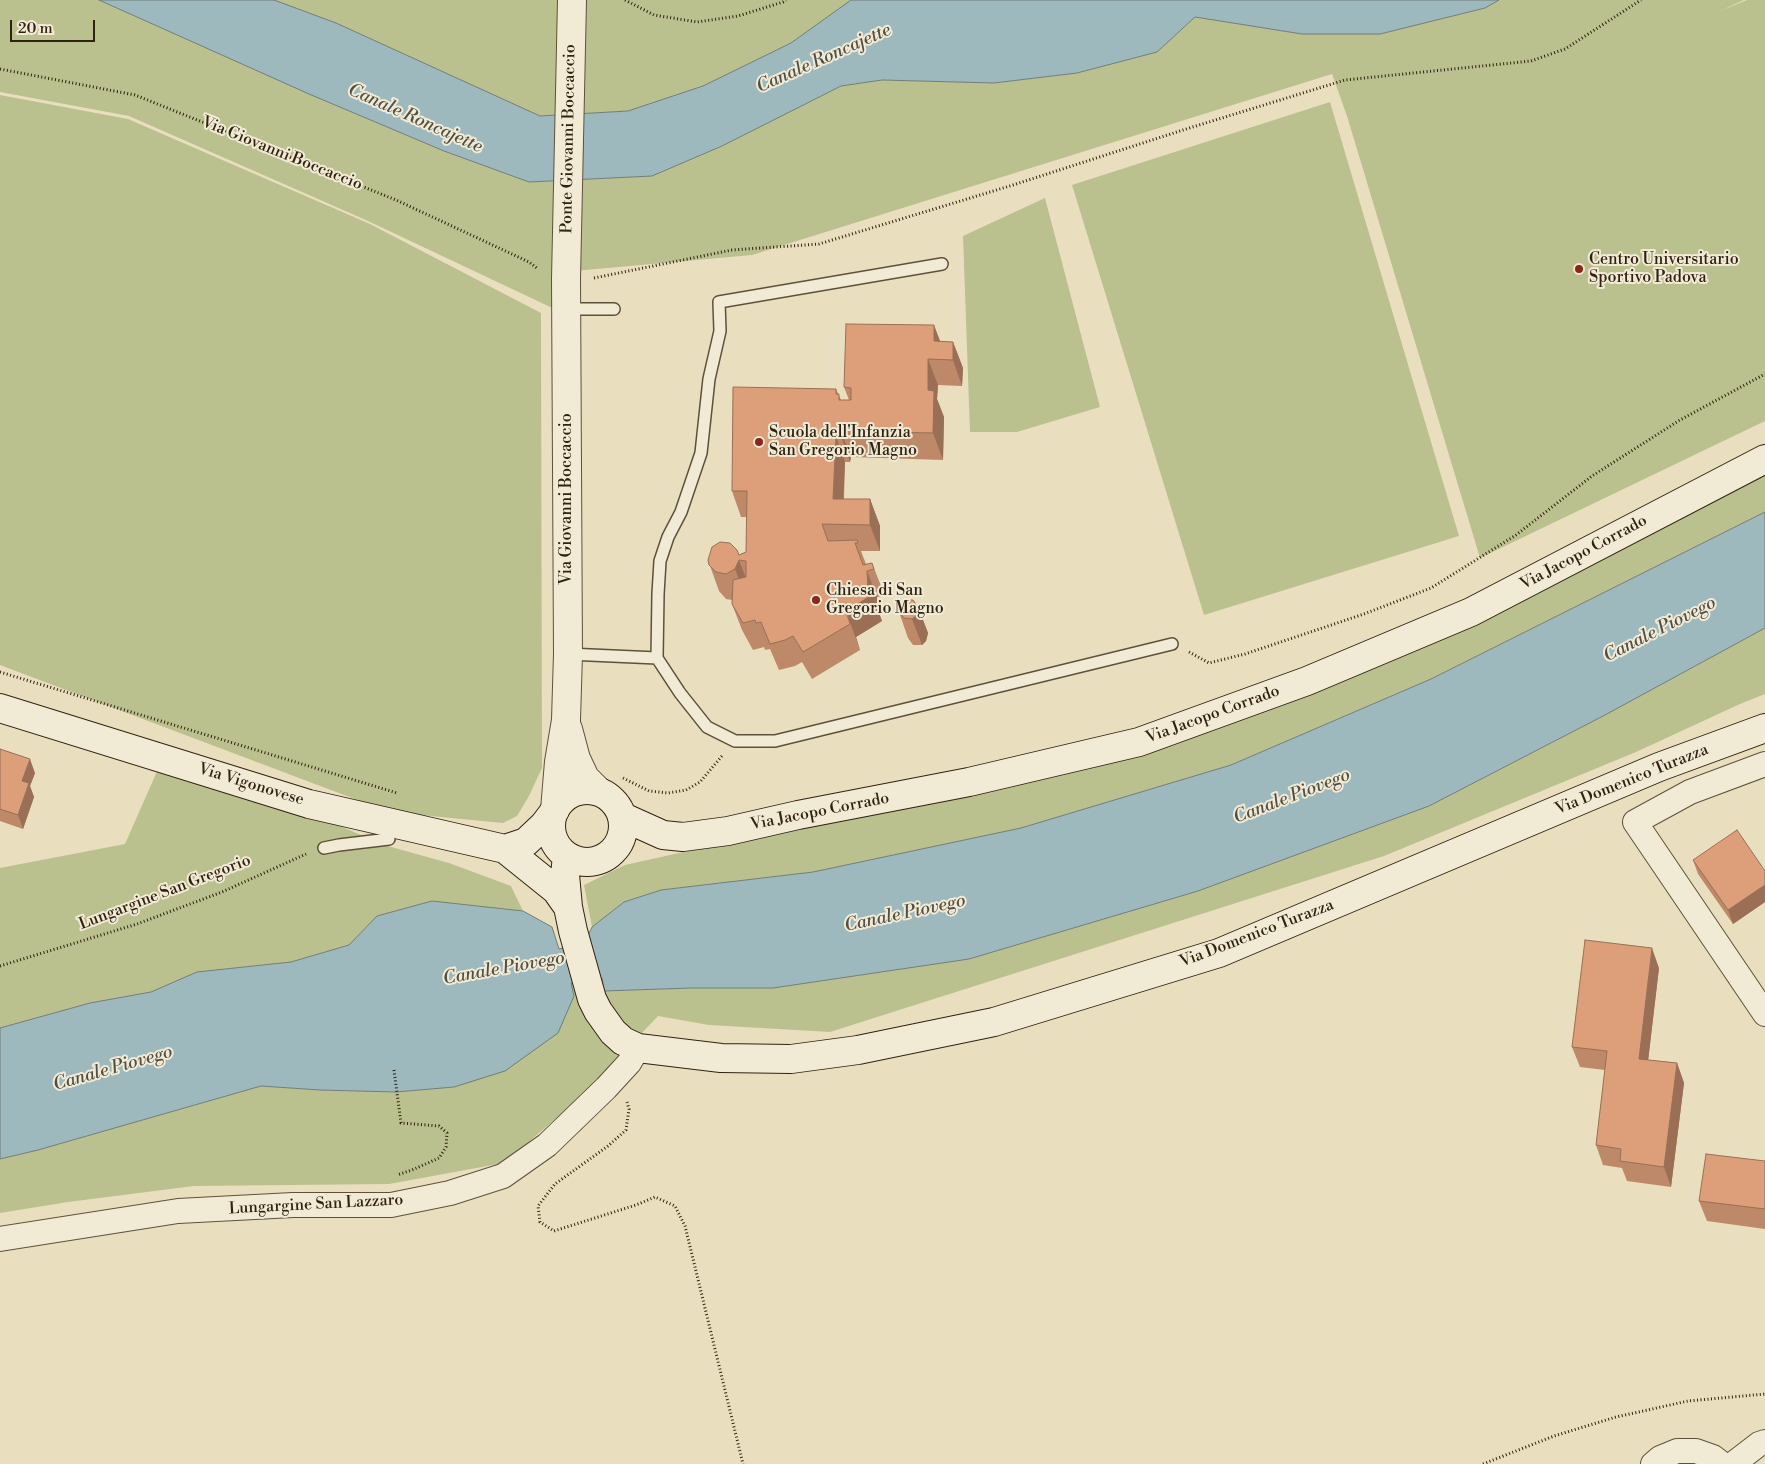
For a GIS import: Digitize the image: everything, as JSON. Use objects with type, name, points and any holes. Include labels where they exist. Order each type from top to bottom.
[{"type":"main road","name":"Ponte Giovanni Boccaccio","points":[[566,272],[572,9]]},
{"type":"main road","name":"Via Giovanni Boccaccio","points":[[554,811],[566,720],[568,654],[566,272]]},
{"type":"main road","name":"Via Jacopo Corrado","points":[[623,817],[663,835],[683,837],[728,831],[798,815],[969,782],[1139,742],[1307,681],[1471,612],[1765,459]]},
{"type":"main road","name":"Via Vigonovese","points":[[0,708],[309,804],[512,855],[539,860],[565,855]]},
{"type":"main road","name":"Via Giovanni Boccaccio","points":[[566,720],[576,759],[585,778],[598,791]]},
{"type":"main road","name":"Via Domenico Turazza","points":[[638,1048],[721,1058],[791,1059],[858,1050],[994,1022],[1218,953],[1660,767],[1765,728]]},
{"type":"main road","points":[[554,811],[551,827],[554,841],[565,855],[588,862],[599,860],[616,848],[624,827],[623,817],[614,800],[598,791],[581,790],[565,796],[554,811],[544,825],[512,855],[556,890],[570,919]]},
{"type":"main road","points":[[565,855],[565,875],[570,919],[592,999],[613,1032],[623,1041],[638,1048]]},
{"type":"street","name":"Via Domenico Turazza","points":[[1765,764],[1690,792],[1635,822],[1765,1014]]},
{"type":"street","name":"Lungargine San Lazzaro","points":[[0,1239],[178,1212],[293,1205],[391,1204],[450,1193],[503,1176],[547,1146],[630,1063],[638,1048]]},
{"type":"street","points":[[1734,1464],[1759,1444],[1765,1442]]},
{"type":"street","points":[[1652,1464],[1660,1458],[1677,1451],[1696,1451],[1713,1457],[1722,1464]]},
{"type":"lane","points":[[942,264],[719,302],[720,331],[709,379],[701,453],[681,512],[668,537],[660,561],[657,658],[680,693],[707,727],[735,741],[775,741],[1172,644]]},
{"type":"lane","points":[[566,309],[614,309]]},
{"type":"lane","points":[[568,654],[657,658]]},
{"type":"lane","points":[[324,848],[389,839]]},
{"type":"path","points":[[626,0],[654,15],[697,22],[738,16],[786,0]]},
{"type":"path","points":[[566,272],[732,250],[819,244],[1004,188],[1345,80],[1531,61],[1565,49],[1640,0]]},
{"type":"path","name":"Via Giovanni Boccaccio","points":[[0,69],[136,95],[396,200],[529,262],[566,272]]},
{"type":"path","points":[[1172,644],[1209,663],[1245,654],[1364,614],[1431,588],[1516,535],[1592,476],[1680,420],[1765,374]]},
{"type":"path","points":[[0,672],[404,796]]},
{"type":"path","points":[[621,778],[649,791],[668,793],[686,790],[700,782],[735,741]]},
{"type":"path","name":"Lungargine San Gregorio","points":[[0,966],[137,924],[222,892],[300,856],[324,848]]},
{"type":"path","points":[[388,1177],[412,1170],[439,1158],[446,1147],[447,1133],[439,1126],[401,1123],[394,1070]]},
{"type":"path","points":[[629,1109],[626,1130],[608,1146],[555,1184],[538,1206],[540,1222],[554,1232],[655,1197],[675,1206],[685,1226],[743,1464]]},
{"type":"path","points":[[1483,1464],[1554,1436],[1616,1417],[1688,1401],[1765,1394]]},
{"type":"green space","points":[[0,0],[99,0],[309,94],[444,151],[529,182],[652,176],[722,146],[841,86],[882,80],[994,83],[1077,73],[1157,52],[1195,17],[1302,34],[1380,34],[1485,8],[1499,0],[1744,0],[1720,11],[1747,0],[1765,0],[1765,421],[1480,558],[1347,116],[1332,74],[752,255],[563,272],[563,313],[368,221],[129,116],[0,92]]},
{"type":"green space","points":[[274,0],[851,0],[791,43],[703,86],[628,111],[540,116],[336,23]]},
{"type":"green space","points":[[0,95],[128,119],[370,224],[541,313],[542,768],[517,816],[503,823],[389,812],[0,665]]},
{"type":"green space","points":[[1330,102],[1459,536],[1204,615],[1072,185]]},
{"type":"green space","points":[[1045,198],[1100,407],[1017,432],[970,432],[963,236]]},
{"type":"green space","points":[[1765,465],[1765,512],[1431,679],[1231,765],[1021,828],[813,872],[661,890],[624,902],[592,927],[584,885],[625,865],[1141,750]]},
{"type":"green space","points":[[1765,628],[1765,694],[1636,752],[1384,856],[830,1032],[709,1025],[658,1016],[582,1096],[504,1163],[389,1184],[194,1186],[68,1202],[0,1213],[0,1159],[38,1150],[261,1086],[396,1092],[454,1087],[574,996],[570,983],[602,978],[604,991],[773,988],[969,959],[1198,891],[1429,806],[1605,715]]},
{"type":"green space","points":[[166,751],[384,845],[449,863],[511,886],[523,911],[432,901],[377,916],[349,945],[291,962],[197,972],[151,992],[90,1003],[0,1028],[0,868],[125,844]]},
{"type":"water","name":"Canale Roncajette","points":[[99,0],[274,0],[336,23],[540,116],[628,111],[703,86],[791,43],[851,0],[1499,0],[1485,8],[1380,34],[1302,34],[1195,17],[1157,52],[1077,73],[994,83],[882,80],[841,86],[722,146],[652,176],[529,182],[444,151],[309,94]]},
{"type":"water","name":"Canale Piovego","points":[[1765,512],[1765,628],[1605,715],[1429,806],[1198,891],[969,959],[773,988],[604,991],[602,978],[571,983],[574,996],[558,1033],[505,1071],[454,1087],[396,1092],[261,1086],[38,1150],[0,1159],[0,1028],[90,1003],[151,992],[197,972],[291,962],[349,945],[377,916],[432,901],[523,911],[552,927],[559,949],[585,942],[592,927],[624,902],[661,890],[813,872],[1021,828],[1231,765],[1431,679]]},
{"type":"building","points":[[846,324],[934,325],[934,341],[953,342],[953,360],[928,359],[928,390],[934,391],[933,433],[841,431],[841,436],[836,436],[833,499],[870,499],[870,525],[822,524],[828,541],[857,540],[858,543],[855,543],[863,565],[872,563],[874,569],[867,571],[868,590],[871,590],[872,595],[846,611],[850,624],[803,652],[793,636],[770,644],[761,622],[756,623],[755,620],[743,623],[732,604],[733,580],[746,577],[746,561],[739,560],[735,569],[726,574],[716,572],[709,565],[708,560],[712,547],[720,542],[730,543],[739,555],[746,552],[747,491],[732,491],[733,387],[836,389],[836,394],[839,394],[839,400],[851,400],[851,388],[844,387]]},
{"type":"building","points":[[905,600],[913,600],[918,607],[917,615],[912,619],[904,618],[899,612],[900,604]]},
{"type":"building","points":[[0,749],[30,759],[22,781],[29,783],[18,815],[0,809]]},
{"type":"building","points":[[1737,830],[1765,871],[1765,885],[1728,910],[1693,860]]},
{"type":"building","points":[[1585,940],[1652,948],[1639,1059],[1677,1063],[1664,1167],[1620,1161],[1621,1149],[1596,1145],[1607,1051],[1572,1047]]},
{"type":"building","points":[[1706,1154],[1765,1161],[1765,1209],[1699,1201]]},
{"type":"place","name":"Centro Universitario Sportivo Padova","points":[[1579,269]]},
{"type":"place","name":"Scuola dell'Infanzia San Gregorio Magno","points":[[759,442]]},
{"type":"place","name":"Chiesa di San Gregorio Magno","points":[[816,600]]}]
